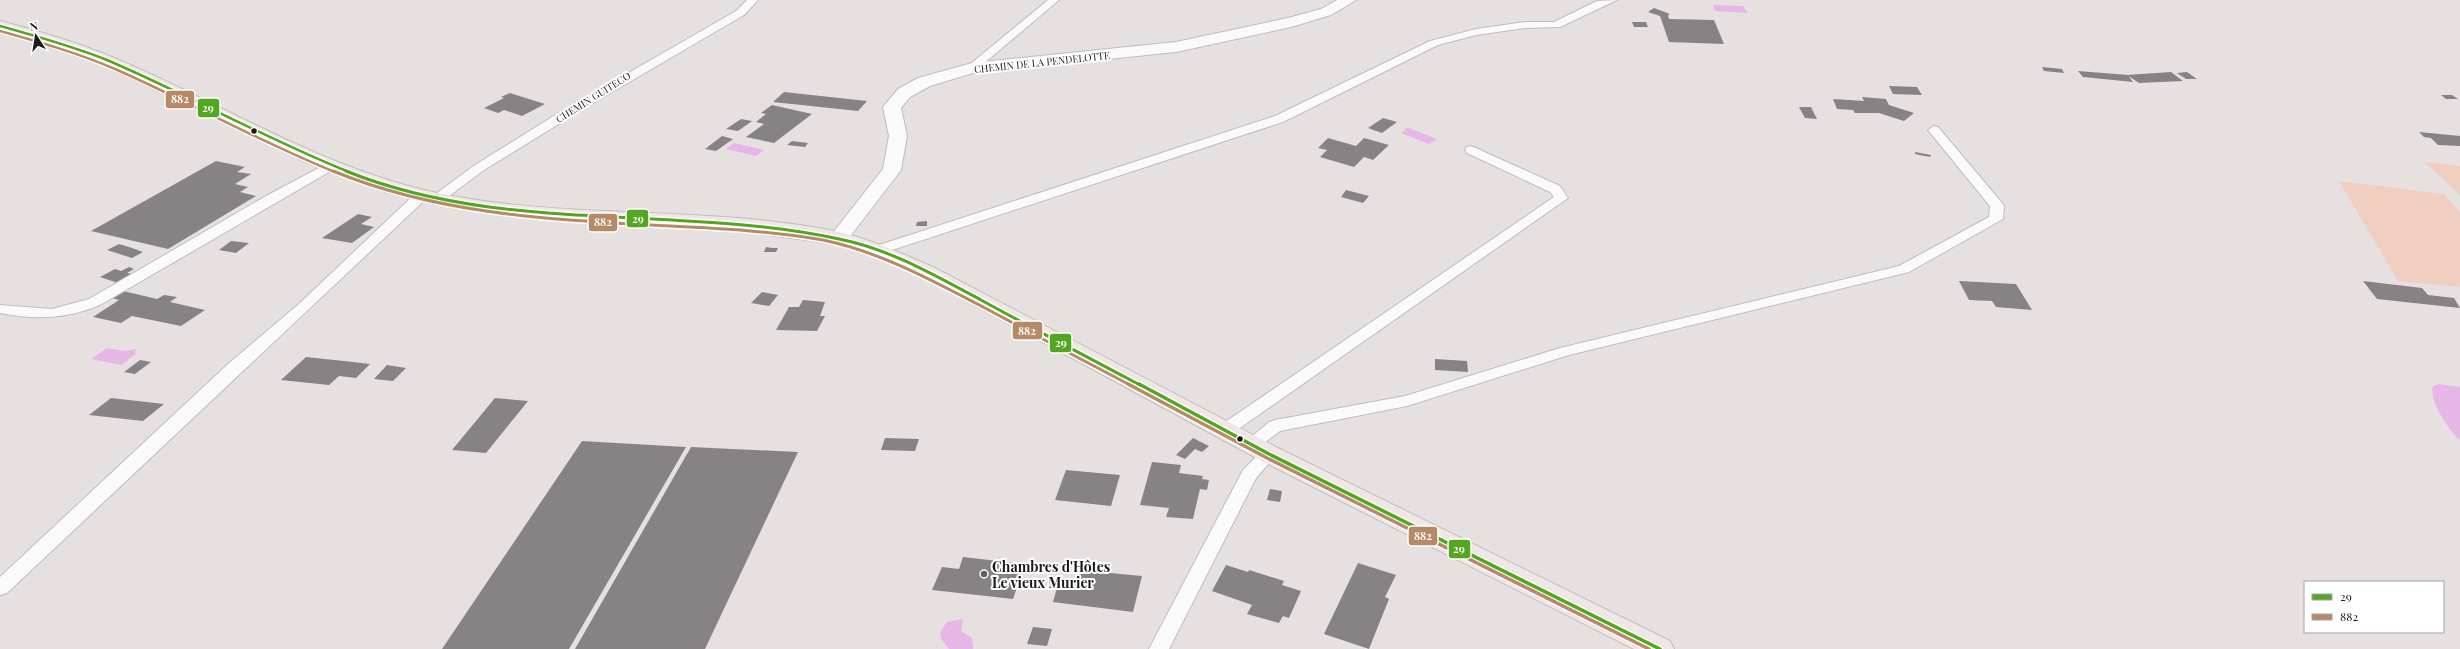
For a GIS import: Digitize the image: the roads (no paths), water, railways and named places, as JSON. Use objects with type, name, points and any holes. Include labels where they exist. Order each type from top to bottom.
[{"type":"main road","points":[[0,26],[48,40],[118,65],[332,165],[388,187],[429,197],[528,211],[767,229],[838,239],[878,250],[928,272],[1269,454],[1659,649]]},
{"type":"street","name":"CHEMIN DE LA PENDELOTTE","points":[[838,239],[892,170],[898,136],[892,107],[904,93],[924,82],[972,68],[1176,47],[1291,22],[1326,12],[1348,0]]},
{"type":"lane","name":"CHEMIN GUITECO","points":[[0,588],[227,374],[274,336],[318,294],[429,197],[640,68],[740,13],[753,0]]},
{"type":"lane","points":[[972,68],[1054,0]]},
{"type":"lane","points":[[878,250],[1279,118],[1434,43],[1476,32],[1525,25],[1556,25],[1601,3],[1612,0]]},
{"type":"lane","points":[[1250,444],[1275,426],[1408,401],[1565,351],[1904,269],[1996,219],[1997,206],[1934,130]]},
{"type":"lane","points":[[1224,431],[1560,198],[1555,189],[1471,150]]},
{"type":"lane","points":[[0,309],[46,315],[71,311],[88,305],[160,265],[265,200],[332,165]]},
{"type":"lane","points":[[1159,649],[1249,474],[1269,454]]},
{"type":"place","name":"Chambres d'Hôtes Le vieux Murier","points":[[984,574]]}]
